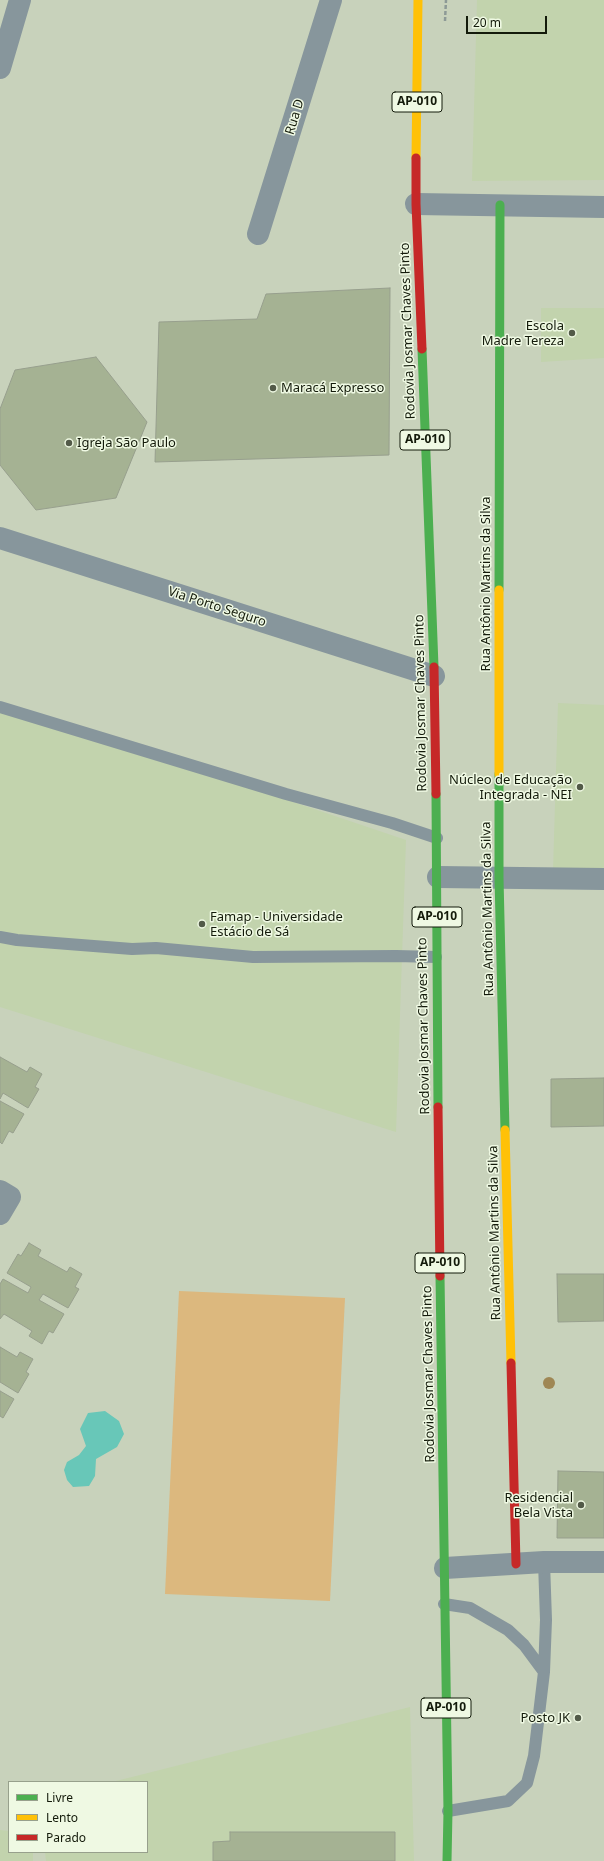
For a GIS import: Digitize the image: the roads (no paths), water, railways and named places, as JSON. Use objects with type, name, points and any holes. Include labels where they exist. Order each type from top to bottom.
[{"type":"main road","name":"Rodovia Josmar Chaves Pinto","points":[[418,0],[416,204],[434,676],[438,877],[436,957],[448,1861]]},
{"type":"main road","name":"Rua Antônio Martins da Silva","points":[[500,205],[499,878],[516,1564]]},
{"type":"street","points":[[0,68],[20,0]]},
{"type":"street","name":"Rua D","points":[[258,234],[331,0]]},
{"type":"street","points":[[416,204],[604,207]]},
{"type":"street","name":"Via Porto Seguro","points":[[0,538],[434,676]]},
{"type":"street","points":[[438,877],[604,879]]},
{"type":"street","points":[[445,1568],[544,1562],[604,1562]]},
{"type":"lane","points":[[0,707],[286,794],[392,823],[437,838]]},
{"type":"lane","points":[[0,937],[17,940],[132,949],[156,948],[254,957],[436,957]]},
{"type":"lane","points":[[448,1811],[508,1801],[527,1783],[534,1756],[544,1672],[546,1620],[544,1562]]},
{"type":"lane","points":[[444,1604],[470,1608],[508,1630],[524,1645],[544,1672]]},
{"type":"water","points":[[105,1411],[119,1421],[124,1434],[117,1447],[96,1459],[95,1476],[89,1486],[73,1487],[67,1480],[64,1470],[67,1462],[79,1455],[86,1446],[80,1429],[88,1413]]},
{"type":"place","name":"Escola Madre Tereza","points":[[572,333]]},
{"type":"place","name":"Maracá Expresso","points":[[273,388]]},
{"type":"place","name":"Igreja São Paulo","points":[[69,443]]},
{"type":"place","name":"Núcleo de Educação Integrada - NEI","points":[[580,787]]},
{"type":"place","name":"Famap - Universidade Estácio de Sá","points":[[202,924]]},
{"type":"place","name":"Residencial Bela Vista","points":[[581,1505]]},
{"type":"place","name":"Posto JK","points":[[578,1718]]}]
